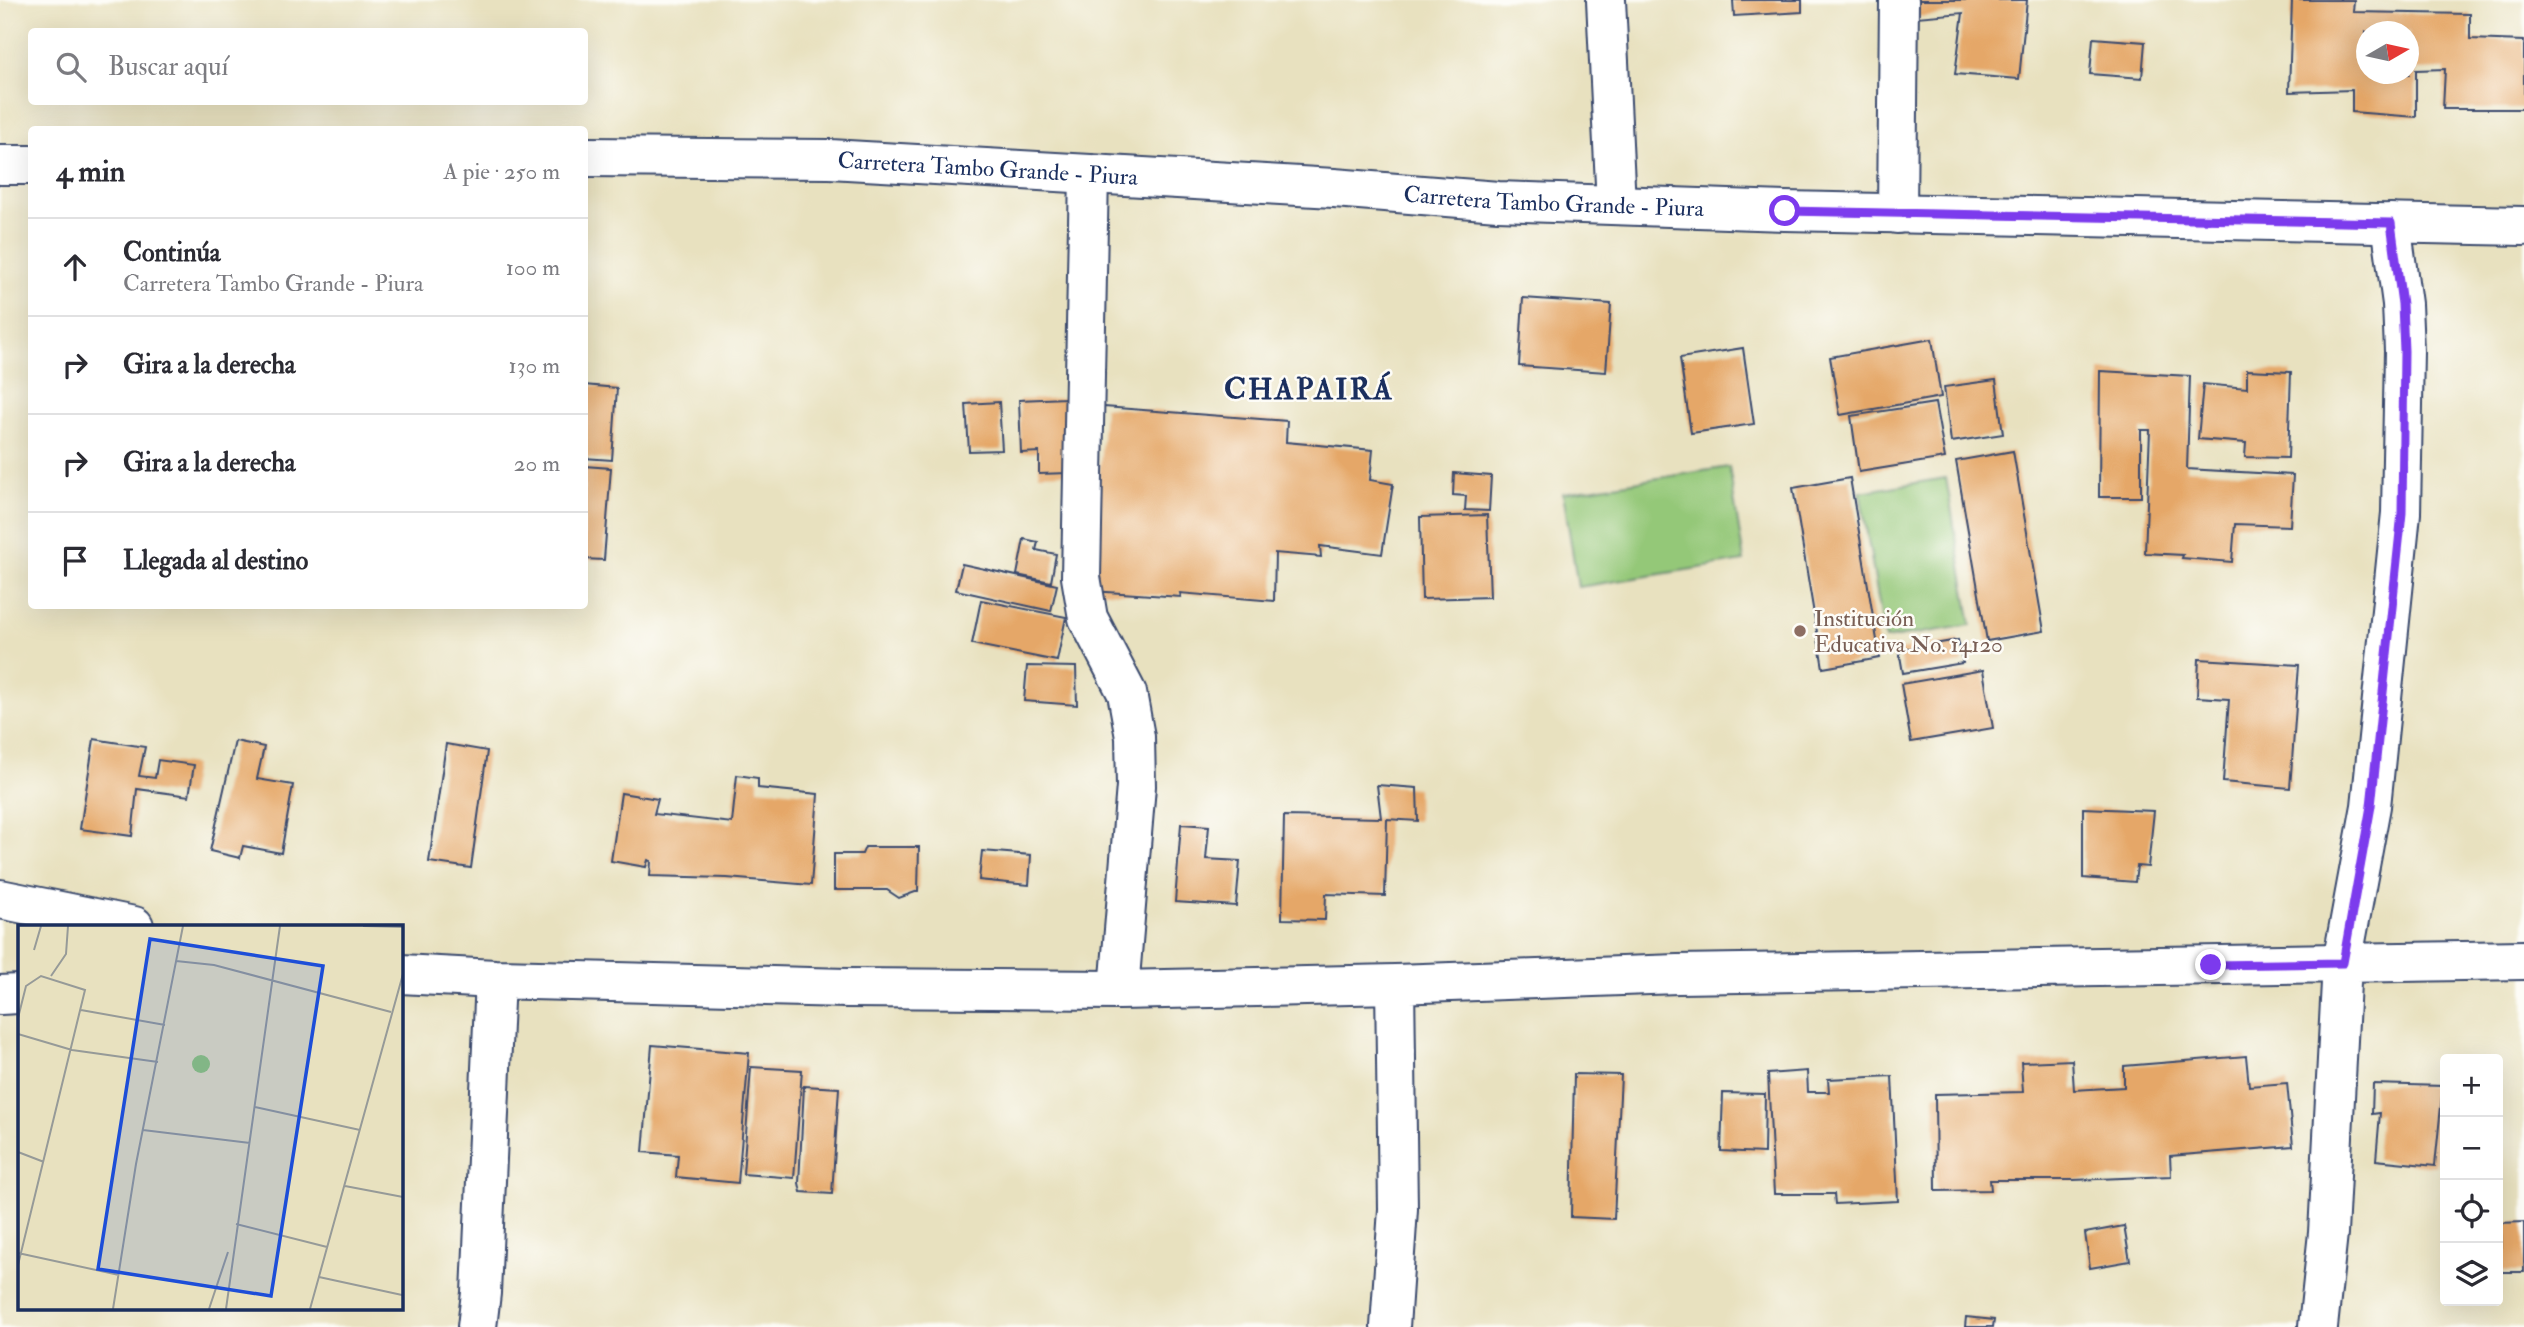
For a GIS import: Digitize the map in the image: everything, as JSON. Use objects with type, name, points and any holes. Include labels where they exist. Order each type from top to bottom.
[{"type":"street","points":[[1606,0],[1616,205]]},
{"type":"street","points":[[1897,214],[1899,0]]},
{"type":"street","name":"Carretera Tambo Grande - Piura","points":[[588,157],[830,159],[1334,188],[1498,201],[1897,214],[2524,226]]},
{"type":"street","points":[[0,166],[28,165]]},
{"type":"street","points":[[1089,174],[1081,577],[1088,618],[1127,693],[1135,737],[1136,786],[1119,990]]},
{"type":"street","points":[[2318,1327],[2328,1233],[2343,963],[2371,806],[2402,513],[2404,351],[2402,304],[2391,223]]},
{"type":"street","points":[[0,899],[129,925]]},
{"type":"street","points":[[402,974],[847,988],[1119,990],[1678,974],[2524,960]]},
{"type":"street","points":[[477,1327],[481,1293],[495,979]]},
{"type":"street","points":[[1390,1327],[1398,1209],[1395,984]]},
{"type":"street","points":[[0,995],[18,994]]},
{"type":"green space","points":[[1729,467],[1744,561],[1578,587],[1563,493]]},
{"type":"green space","points":[[1946,478],[1971,625],[1885,639],[1860,492]]},
{"type":"building","points":[[1733,0],[1802,0],[1802,12],[1734,16]]},
{"type":"building","points":[[1918,0],[2027,0],[2019,79],[1955,74],[1963,13],[1917,17]]},
{"type":"building","points":[[2292,0],[2354,0],[2353,12],[2470,14],[2470,39],[2524,41],[2524,109],[2443,109],[2445,69],[2419,70],[2419,21],[2356,21],[2356,84],[2416,84],[2416,117],[2352,112],[2352,90],[2289,92]]},
{"type":"building","points":[[2093,38],[2145,42],[2142,78],[2090,74]]},
{"type":"building","points":[[1523,298],[1611,304],[1606,372],[1519,366]]},
{"type":"building","points":[[1932,339],[1941,397],[1840,415],[1830,357]]},
{"type":"building","points":[[1743,348],[1754,424],[1691,433],[1680,358]]},
{"type":"building","points":[[2247,370],[2291,372],[2288,458],[2245,457],[2246,443],[2198,439],[2203,384],[2247,388]]},
{"type":"building","points":[[2100,371],[2190,376],[2187,469],[2293,475],[2290,526],[2235,524],[2232,562],[2145,553],[2150,430],[2141,430],[2141,497],[2099,497]]},
{"type":"building","points":[[1996,380],[2003,434],[1951,442],[1944,387]]},
{"type":"building","points":[[588,385],[617,388],[612,460],[588,458]]},
{"type":"building","points":[[1066,398],[1068,473],[1039,474],[1039,452],[1021,453],[1019,400]]},
{"type":"building","points":[[999,402],[1002,450],[969,451],[966,404]]},
{"type":"building","points":[[1935,403],[1945,458],[1859,472],[1851,416]]},
{"type":"building","points":[[1104,407],[1287,421],[1286,442],[1373,450],[1370,480],[1393,484],[1382,554],[1320,546],[1321,557],[1275,553],[1274,601],[1180,593],[1181,597],[1092,591]]},
{"type":"building","points":[[2013,451],[2044,631],[1987,641],[1956,461]]},
{"type":"building","points":[[588,466],[611,468],[604,560],[588,559]]},
{"type":"building","points":[[1454,473],[1491,476],[1489,511],[1465,510],[1466,496],[1453,495]]},
{"type":"building","points":[[1850,478],[1880,658],[1823,668],[1793,488]]},
{"type":"building","points":[[1487,515],[1490,597],[1422,599],[1420,517]]},
{"type":"building","points":[[1024,539],[1038,542],[1036,550],[1056,554],[1051,582],[1017,575]]},
{"type":"building","points":[[962,564],[1057,585],[1051,611],[956,590]]},
{"type":"building","points":[[981,600],[1066,617],[1057,661],[972,644]]},
{"type":"building","points":[[1958,640],[1963,663],[1903,673],[1899,650]]},
{"type":"building","points":[[2199,659],[2299,665],[2290,788],[2223,782],[2229,699],[2197,697]]},
{"type":"building","points":[[1027,666],[1076,667],[1077,705],[1024,701]]},
{"type":"building","points":[[1983,670],[1993,728],[1911,742],[1901,684]]},
{"type":"building","points":[[94,739],[145,747],[139,776],[155,778],[158,760],[194,765],[189,796],[137,789],[132,836],[80,829]]},
{"type":"building","points":[[235,741],[264,747],[257,779],[293,785],[281,853],[243,846],[240,858],[210,851]]},
{"type":"building","points":[[446,744],[487,751],[471,868],[429,862]]},
{"type":"building","points":[[737,775],[758,778],[758,788],[818,794],[811,885],[727,878],[650,876],[651,861],[648,860],[646,867],[611,861],[621,793],[658,799],[654,814],[732,823]]},
{"type":"building","points":[[1377,785],[1417,788],[1418,821],[1387,819],[1385,896],[1326,894],[1325,920],[1282,919],[1284,816],[1381,818]]},
{"type":"building","points":[[2083,808],[2154,811],[2148,867],[2137,866],[2135,882],[2083,878]]},
{"type":"building","points":[[1181,824],[1209,826],[1206,859],[1240,861],[1236,906],[1175,902]]},
{"type":"building","points":[[865,847],[919,847],[918,891],[899,898],[887,890],[834,890],[834,854],[862,854]]},
{"type":"building","points":[[982,851],[1031,855],[1029,885],[979,880]]},
{"type":"building","points":[[652,1045],[749,1053],[738,1183],[676,1177],[678,1155],[643,1152]]},
{"type":"building","points":[[2246,1056],[2249,1086],[2287,1083],[2293,1146],[2170,1156],[2171,1176],[1990,1180],[1991,1190],[1936,1191],[1935,1094],[2023,1092],[2021,1062],[2072,1060],[2074,1090],[2124,1087],[2124,1066]]},
{"type":"building","points":[[751,1067],[802,1070],[794,1178],[743,1174]]},
{"type":"building","points":[[1807,1071],[1808,1092],[1829,1092],[1828,1079],[1892,1076],[1898,1201],[1835,1204],[1834,1194],[1774,1194],[1768,1074]]},
{"type":"building","points":[[1574,1074],[1621,1075],[1614,1219],[1571,1217]]},
{"type":"building","points":[[2373,1084],[2440,1086],[2435,1166],[2376,1160],[2380,1113],[2372,1114]]},
{"type":"building","points":[[804,1086],[839,1088],[832,1194],[801,1192],[799,1183]]},
{"type":"building","points":[[1723,1093],[1765,1094],[1764,1153],[1721,1151]]},
{"type":"building","points":[[2524,1222],[2524,1272],[2503,1272],[2503,1223]]},
{"type":"building","points":[[2124,1226],[2130,1261],[2090,1268],[2085,1233]]},
{"type":"building","points":[[1966,1317],[1994,1320],[1993,1327],[1965,1327]]},
{"type":"place","name":"Institución Educativa No. 14120","points":[[1800,631]]},
{"type":"district","name":"CHAPAIRÁ","points":[[1309,389]]},
{"type":"route","points":[[1785,211],[2391,223],[2402,304],[2404,351],[2402,513],[2371,806],[2343,963],[2211,965]]}]
